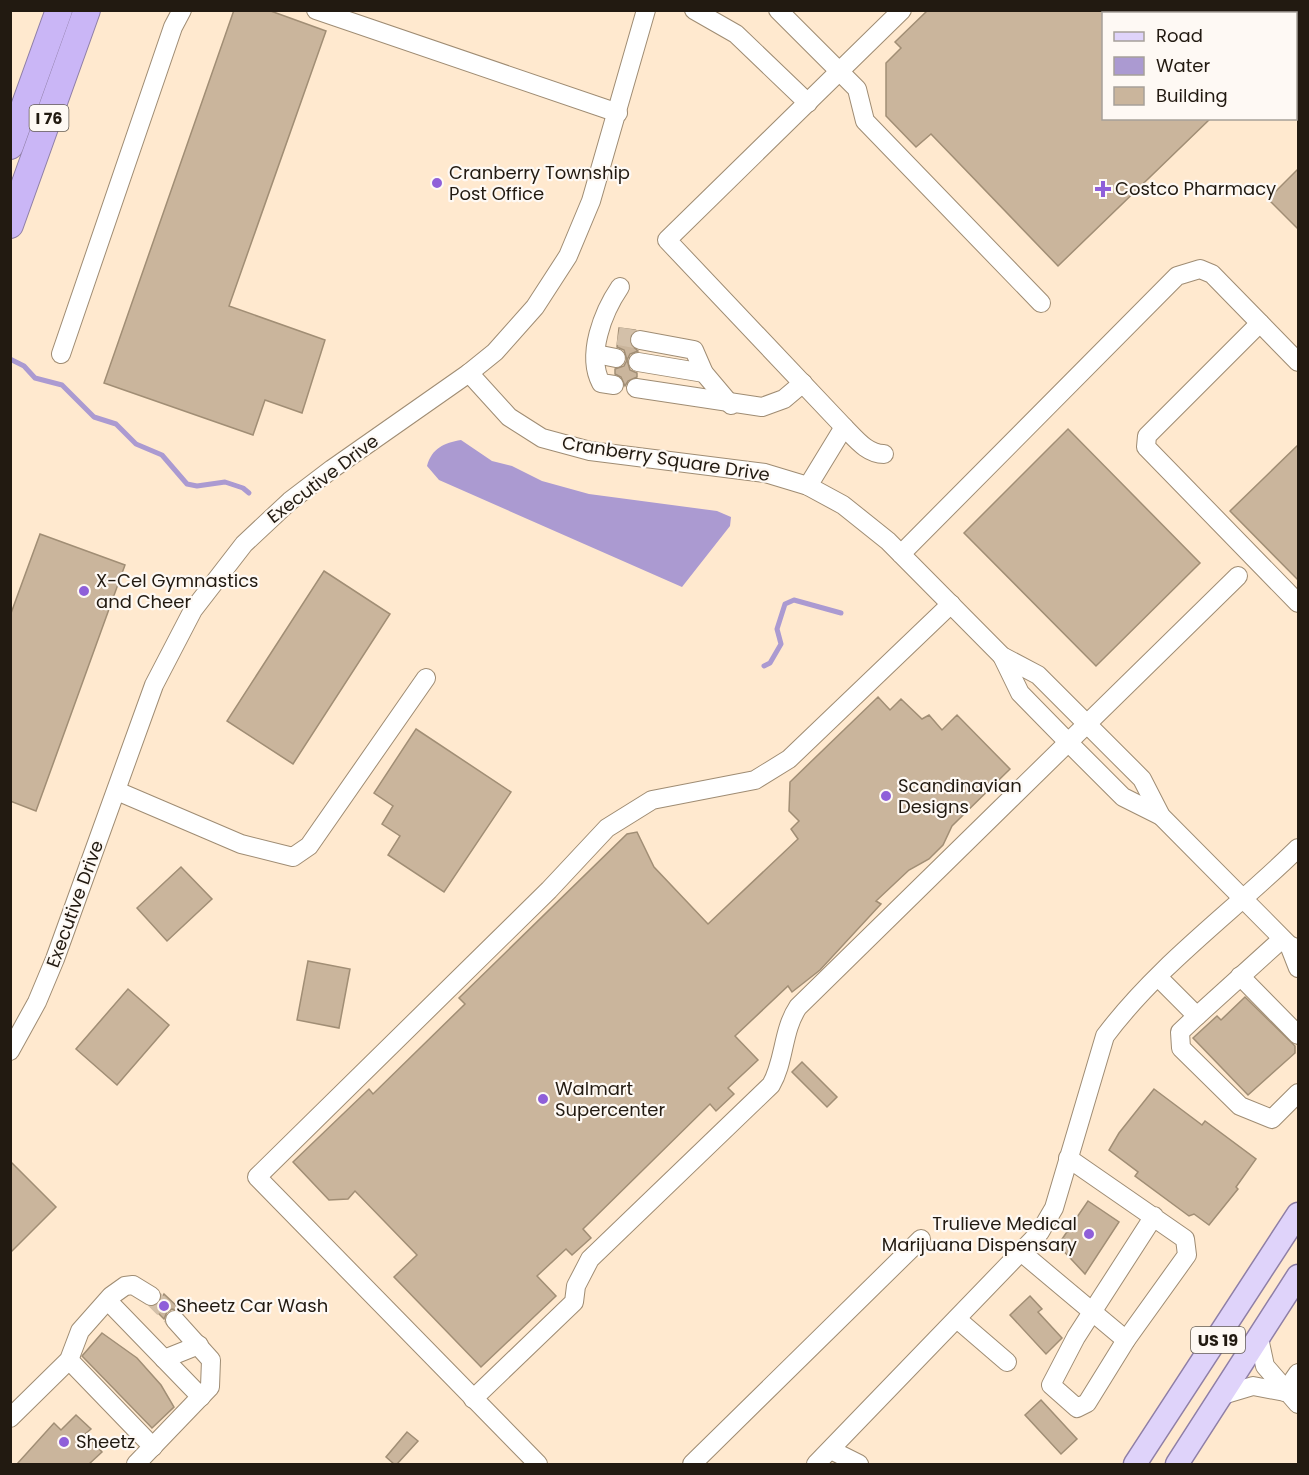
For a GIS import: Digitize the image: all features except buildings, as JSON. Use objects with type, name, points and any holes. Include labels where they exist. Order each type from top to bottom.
[{"type":"highway","name":"I 76","points":[[10,146],[59,10]]},
{"type":"highway","name":"I 76","points":[[10,225],[87,10]]},
{"type":"main road","name":"US 19","points":[[1135,1464],[1299,1214]]},
{"type":"main road","name":"US 19","points":[[1177,1464],[1299,1276]]},
{"type":"street","points":[[61,354],[173,27],[182,10]]},
{"type":"street","points":[[316,10],[618,113]]},
{"type":"street","name":"Executive Drive","points":[[10,1052],[37,1002],[55,959],[163,665],[193,610],[231,559],[273,516],[311,484],[469,374],[495,352],[535,307],[568,256],[591,201],[646,10]]},
{"type":"street","points":[[694,10],[736,34],[808,103]]},
{"type":"street","points":[[777,10],[857,89],[865,121],[1041,303]]},
{"type":"street","points":[[884,454],[875,454],[867,449],[844,427],[667,240],[902,10]]},
{"type":"street","points":[[901,554],[1177,276],[1200,269],[1212,274],[1299,362]]},
{"type":"street","points":[[614,385],[601,383],[595,371],[596,354],[604,315],[620,287]]},
{"type":"street","points":[[1260,324],[1147,436],[1146,447],[1299,603]]},
{"type":"street","points":[[600,332],[618,336]]},
{"type":"street","points":[[640,340],[694,350],[704,373],[731,405]]},
{"type":"street","points":[[596,354],[616,358]]},
{"type":"street","points":[[638,362],[704,373]]},
{"type":"street","name":"Cranberry Square Drive","points":[[469,374],[519,426],[555,443],[609,453],[742,468],[808,486],[859,516],[901,554],[1002,656],[1038,675],[1142,779],[1161,816],[1290,944],[1299,968]]},
{"type":"street","points":[[636,388],[752,407],[771,405],[795,392],[803,383]]},
{"type":"street","points":[[808,486],[844,427]]},
{"type":"street","points":[[473,1399],[574,1302],[576,1286],[590,1259],[771,1085],[776,1076],[786,1031],[798,1007],[1238,576]]},
{"type":"street","points":[[538,1464],[257,1177],[549,890],[607,828],[652,800],[755,780],[789,759],[951,604]]},
{"type":"street","name":"Cranberry Square Drive","points":[[1002,656],[1020,693],[1069,743],[1123,797],[1161,816]]},
{"type":"street","points":[[117,791],[241,844],[293,857],[309,846],[426,678]]},
{"type":"street","points":[[816,1464],[835,1457],[957,1319],[1040,1232],[1054,1208],[1106,1036],[1123,1013],[1299,848]]},
{"type":"street","points":[[1290,944],[1240,976],[1180,1032],[1182,1048],[1240,1106],[1272,1119],[1299,1093]]},
{"type":"street","points":[[1240,976],[1299,1035]]},
{"type":"street","points":[[1159,978],[1197,1016]]},
{"type":"street","points":[[1068,1158],[1154,1216],[1185,1239],[1187,1256],[1126,1340],[1087,1403],[1077,1407],[1051,1385],[1076,1337],[1154,1216]]},
{"type":"street","points":[[692,1464],[921,1239]]},
{"type":"street","points":[[1021,1252],[1126,1340]]},
{"type":"street","points":[[11,1416],[69,1360],[80,1331],[117,1290],[125,1286],[140,1287],[151,1296]]},
{"type":"street","points":[[108,1302],[164,1359],[205,1392]]},
{"type":"street","points":[[957,1319],[1007,1362]]},
{"type":"street","points":[[136,1464],[205,1392],[211,1360],[175,1320]]},
{"type":"street","points":[[1259,1338],[1265,1366],[1292,1398]]},
{"type":"street","points":[[164,1359],[199,1346]]},
{"type":"street","points":[[69,1360],[153,1447]]},
{"type":"street","points":[[1292,1398],[1299,1373]]},
{"type":"street","points":[[1223,1395],[1253,1386],[1292,1398]]},
{"type":"street","points":[[835,1457],[859,1464]]},
{"type":"water","points":[[461,440],[492,461],[512,466],[542,481],[589,494],[717,511],[731,517],[730,526],[682,587],[439,480],[427,466],[429,460],[440,447]]},
{"type":"waterway","points":[[10,359],[24,366],[35,378],[62,385],[94,417],[116,424],[136,444],[162,455],[187,484],[197,486],[225,482],[243,488],[249,493]]},
{"type":"waterway","points":[[764,666],[770,663],[781,644],[777,629],[785,604],[794,600],[841,613]]},
{"type":"tunnel","points":[[618,336],[640,340]]},
{"type":"tunnel","points":[[151,1296],[175,1320]]},
{"type":"place","name":"Cranberry Township Post Office","points":[[437,183]]},
{"type":"place","name":"Costco Pharmacy","points":[[1103,189]]},
{"type":"place","name":"X-Cel Gymnastics and Cheer","points":[[84,591]]},
{"type":"place","name":"Scandinavian Designs","points":[[886,796]]},
{"type":"place","name":"Walmart Supercenter","points":[[543,1099]]},
{"type":"place","name":"Trulieve Medical Marijuana Dispensary","points":[[1089,1234]]},
{"type":"place","name":"Sheetz Car Wash","points":[[164,1306]]},
{"type":"place","name":"Sheetz","points":[[64,1442]]}]
